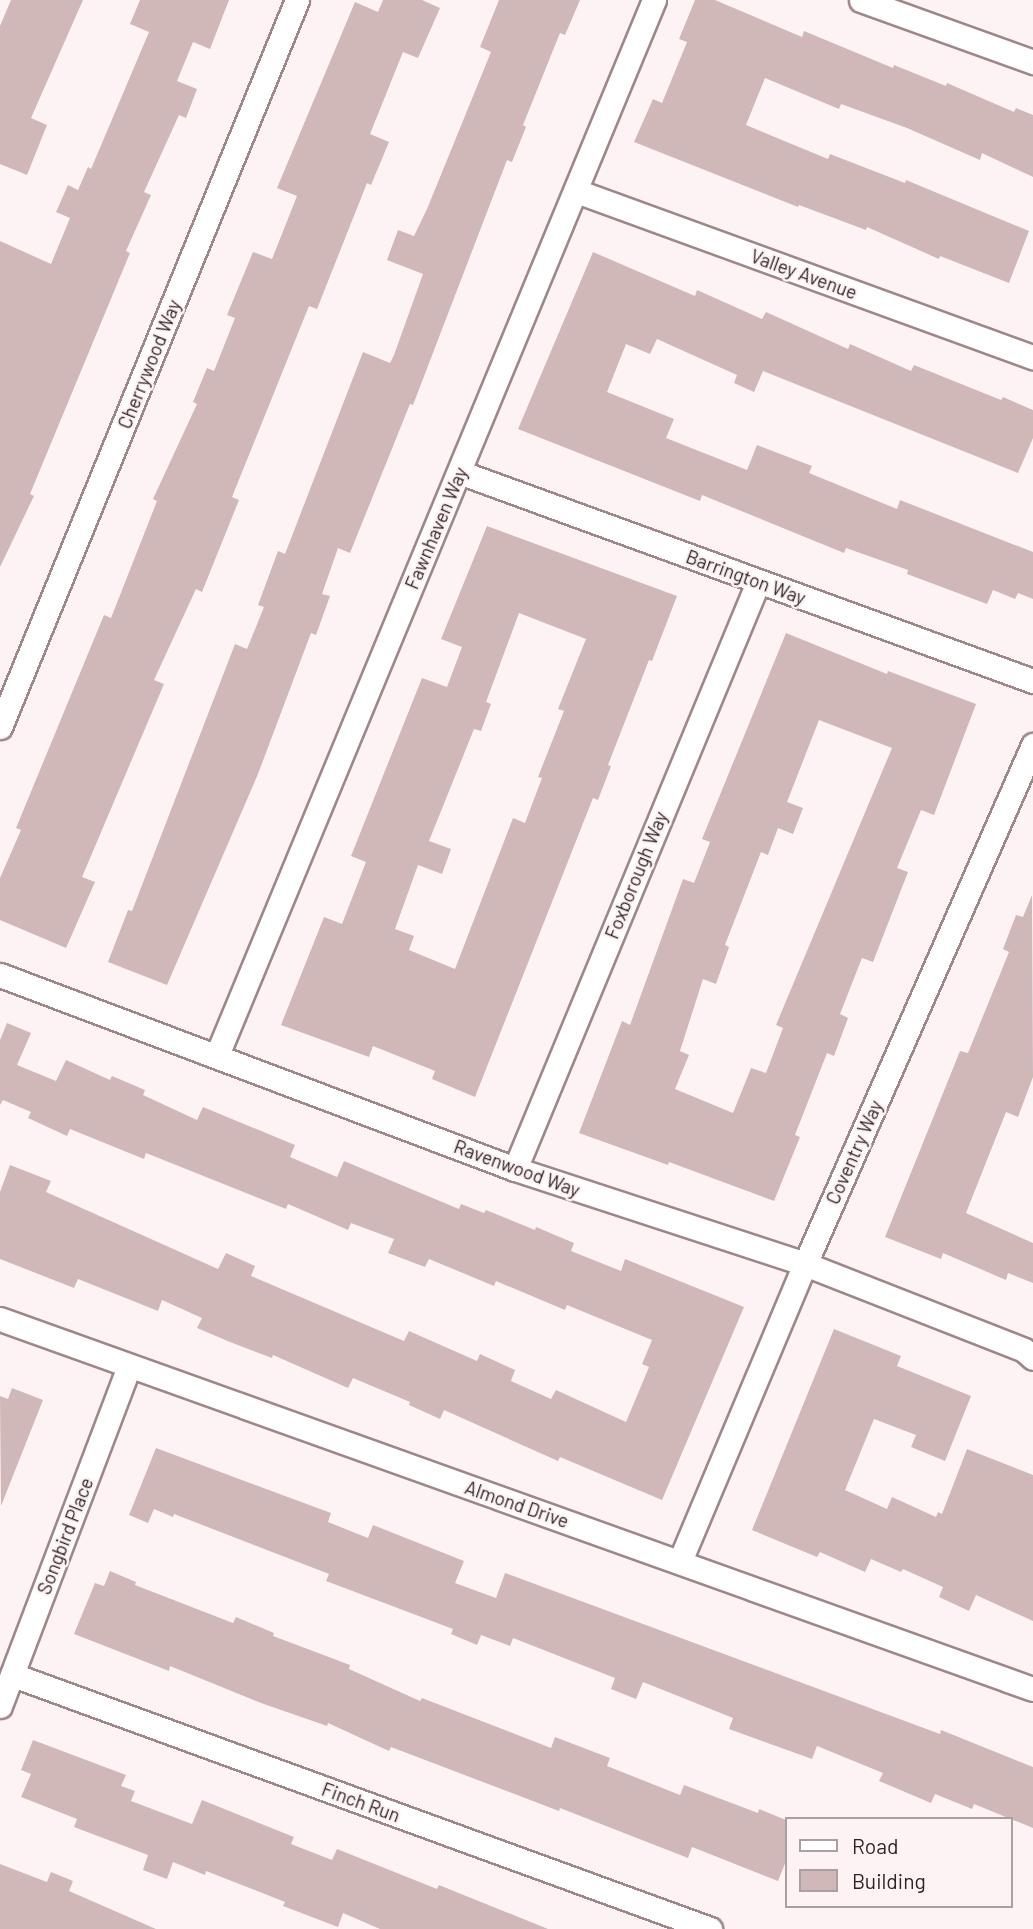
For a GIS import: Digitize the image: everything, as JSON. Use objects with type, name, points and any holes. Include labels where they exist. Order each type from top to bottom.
[{"type":"street","name":"Cherrywood Way","points":[[0,727],[298,0]]},
{"type":"street","name":"Fawnhaven Way","points":[[217,1055],[654,0]]},
{"type":"street","points":[[861,0],[1033,62]]},
{"type":"street","name":"Valley Avenue","points":[[576,191],[1033,356]]},
{"type":"street","name":"Barrington Way","points":[[459,472],[1033,681]]},
{"type":"street","name":"Foxborough Way","points":[[515,1169],[758,582]]},
{"type":"street","name":"Coventry Way","points":[[680,1561],[805,1264],[1033,745]]},
{"type":"street","name":"Ravenwood Way","points":[[0,975],[515,1169],[805,1264],[1024,1350],[1033,1358]]},
{"type":"street","name":"Almond Drive","points":[[0,1319],[1033,1689]]},
{"type":"street","name":"Songbird Place","points":[[0,1706],[129,1367]]},
{"type":"street","name":"Finch Run","points":[[13,1675],[710,1929]]},
{"type":"building","points":[[11,0],[83,0],[31,118],[47,125],[27,175],[0,164],[0,26]]},
{"type":"building","points":[[140,0],[229,0],[210,49],[193,42],[177,81],[197,89],[186,118],[179,115],[144,192],[151,195],[126,251],[130,253],[30,494],[34,496],[0,567],[0,241],[51,264],[70,218],[56,212],[68,185],[78,190],[88,167],[91,169],[149,32],[130,24]]},
{"type":"building","points":[[383,0],[422,0],[440,8],[418,58],[403,52],[370,134],[389,142],[371,185],[367,183],[317,309],[309,306],[232,497],[239,500],[202,592],[196,589],[154,680],[164,684],[82,877],[95,882],[66,948],[0,920],[0,878],[21,830],[16,828],[104,615],[111,618],[157,501],[153,499],[197,404],[193,402],[207,368],[214,371],[235,318],[227,315],[253,252],[272,259],[297,196],[277,188],[355,2],[378,12]]},
{"type":"building","points":[[499,0],[580,0],[565,35],[560,33],[523,125],[526,127],[512,162],[507,160],[413,405],[410,404],[350,553],[338,548],[322,594],[330,596],[316,635],[311,633],[258,774],[167,985],[108,962],[128,910],[132,911],[235,644],[247,649],[264,607],[258,605],[278,551],[285,554],[363,352],[390,363],[394,355],[423,274],[387,260],[398,230],[414,236],[427,209],[491,52],[480,47]]},
{"type":"building","points":[[695,0],[715,0],[802,37],[804,31],[893,68],[894,65],[946,86],[947,83],[1014,112],[1016,108],[1033,115],[1033,177],[982,153],[980,160],[907,128],[841,104],[839,109],[765,78],[746,125],[828,159],[830,154],[905,183],[906,180],[1029,231],[1009,283],[940,256],[939,259],[867,227],[866,230],[799,205],[798,207],[634,142],[653,99],[662,103],[687,42],[679,39]]},
{"type":"building","points":[[593,252],[695,296],[697,290],[762,319],[766,312],[848,349],[850,344],[911,371],[914,365],[1033,410],[1033,438],[1018,473],[763,371],[754,392],[734,383],[737,375],[657,339],[650,354],[626,344],[607,392],[674,419],[666,438],[747,470],[757,445],[812,466],[809,473],[897,509],[900,500],[1033,552],[1033,599],[1018,593],[1015,599],[993,590],[987,604],[907,574],[908,570],[846,548],[844,553],[702,495],[700,501],[518,429]]},
{"type":"building","points":[[487,526],[677,596],[608,765],[611,766],[598,800],[593,798],[475,1097],[432,1079],[435,1071],[373,1046],[369,1057],[281,1025],[324,917],[342,924],[366,862],[351,856],[422,678],[447,687],[462,647],[441,639]],"holes":[[[519,613],[586,639],[558,709],[564,711],[538,777],[542,778],[525,823],[513,818],[455,969],[409,950],[414,936],[395,929],[418,865],[442,874],[451,849],[429,841],[474,729],[481,731],[491,704],[486,702]]]},
{"type":"building","points":[[786,633],[887,674],[888,671],[976,704],[934,815],[921,810],[897,868],[908,872],[873,962],[862,958],[840,1014],[848,1018],[834,1056],[827,1053],[795,1135],[800,1137],[774,1201],[669,1162],[668,1165],[579,1133],[622,1021],[630,1025],[683,879],[694,883],[710,842],[702,839]],"holes":[[[819,720],[892,748],[776,1025],[783,1028],[766,1073],[751,1068],[733,1113],[675,1089],[689,1055],[680,1051],[703,979],[716,984],[729,947],[725,945],[761,852],[768,855],[778,828],[793,834],[803,808],[787,802]]]},
{"type":"building","points":[[1032,895],[1033,1077],[1018,1117],[1006,1112],[966,1213],[1033,1243],[1033,1283],[1008,1273],[1006,1280],[943,1253],[941,1259],[885,1237],[960,1051],[968,1053],[1009,952],[1003,949],[1016,915],[1023,917]]},
{"type":"building","points":[[7,1023],[31,1033],[17,1065],[56,1081],[66,1060],[110,1080],[112,1076],[145,1090],[143,1095],[197,1120],[203,1107],[295,1145],[290,1157],[337,1177],[344,1161],[459,1209],[461,1204],[484,1213],[486,1210],[535,1230],[536,1227],[574,1243],[571,1251],[621,1271],[625,1259],[744,1307],[662,1500],[560,1457],[558,1461],[444,1410],[440,1419],[409,1405],[410,1402],[353,1378],[348,1388],[273,1355],[272,1358],[230,1342],[197,1328],[202,1318],[162,1300],[158,1311],[78,1279],[74,1288],[0,1259],[0,1192],[10,1165],[51,1181],[46,1192],[218,1269],[226,1253],[255,1266],[251,1276],[404,1341],[409,1331],[477,1361],[480,1354],[515,1370],[511,1381],[551,1399],[556,1390],[626,1422],[649,1367],[642,1364],[652,1340],[567,1305],[565,1310],[496,1281],[494,1286],[429,1259],[425,1267],[388,1253],[394,1239],[351,1223],[348,1230],[288,1204],[286,1209],[146,1153],[144,1159],[70,1129],[67,1136],[28,1118],[31,1112],[3,1100],[0,1105],[0,1040]]},
{"type":"building","points":[[834,1329],[901,1356],[897,1366],[971,1396],[945,1461],[911,1447],[916,1435],[874,1419],[845,1490],[887,1509],[892,1497],[936,1517],[938,1512],[942,1514],[967,1449],[1033,1475],[1033,1621],[976,1595],[969,1611],[939,1597],[943,1587],[903,1569],[901,1572],[871,1559],[865,1572],[820,1552],[817,1557],[752,1530]]},
{"type":"building","points":[[12,1388],[43,1400],[1,1506],[0,1396],[8,1399]]},
{"type":"building","points":[[156,1448],[331,1513],[328,1522],[368,1538],[373,1525],[464,1561],[455,1583],[496,1598],[505,1573],[940,1734],[941,1730],[1033,1767],[1033,1828],[1012,1819],[1012,1817],[974,1804],[972,1809],[935,1794],[931,1803],[879,1781],[883,1773],[817,1746],[812,1759],[729,1729],[733,1718],[643,1682],[636,1699],[611,1689],[615,1678],[513,1638],[510,1646],[481,1635],[477,1645],[451,1634],[453,1629],[326,1581],[329,1574],[174,1514],[173,1517],[154,1509],[148,1523],[129,1515]]},
{"type":"building","points":[[110,1571],[136,1582],[135,1585],[233,1623],[236,1617],[274,1633],[273,1636],[350,1665],[349,1669],[420,1701],[422,1698],[551,1748],[555,1737],[610,1758],[607,1766],[680,1795],[684,1785],[758,1813],[759,1809],[785,1820],[785,1864],[778,1881],[692,1847],[688,1858],[391,1747],[389,1751],[328,1723],[327,1726],[261,1703],[170,1666],[169,1671],[74,1634],[95,1583],[104,1586]]},
{"type":"building","points":[[33,1740],[126,1775],[121,1786],[135,1791],[131,1801],[192,1824],[202,1800],[294,1837],[291,1844],[332,1860],[337,1849],[437,1889],[439,1885],[548,1929],[380,1929],[343,1913],[338,1927],[283,1906],[285,1902],[206,1871],[205,1875],[173,1862],[167,1879],[143,1870],[148,1855],[74,1827],[77,1819],[21,1797],[31,1774],[21,1770]]},
{"type":"building","points":[[0,1864],[47,1882],[51,1872],[73,1881],[69,1891],[156,1929],[0,1929]]}]
